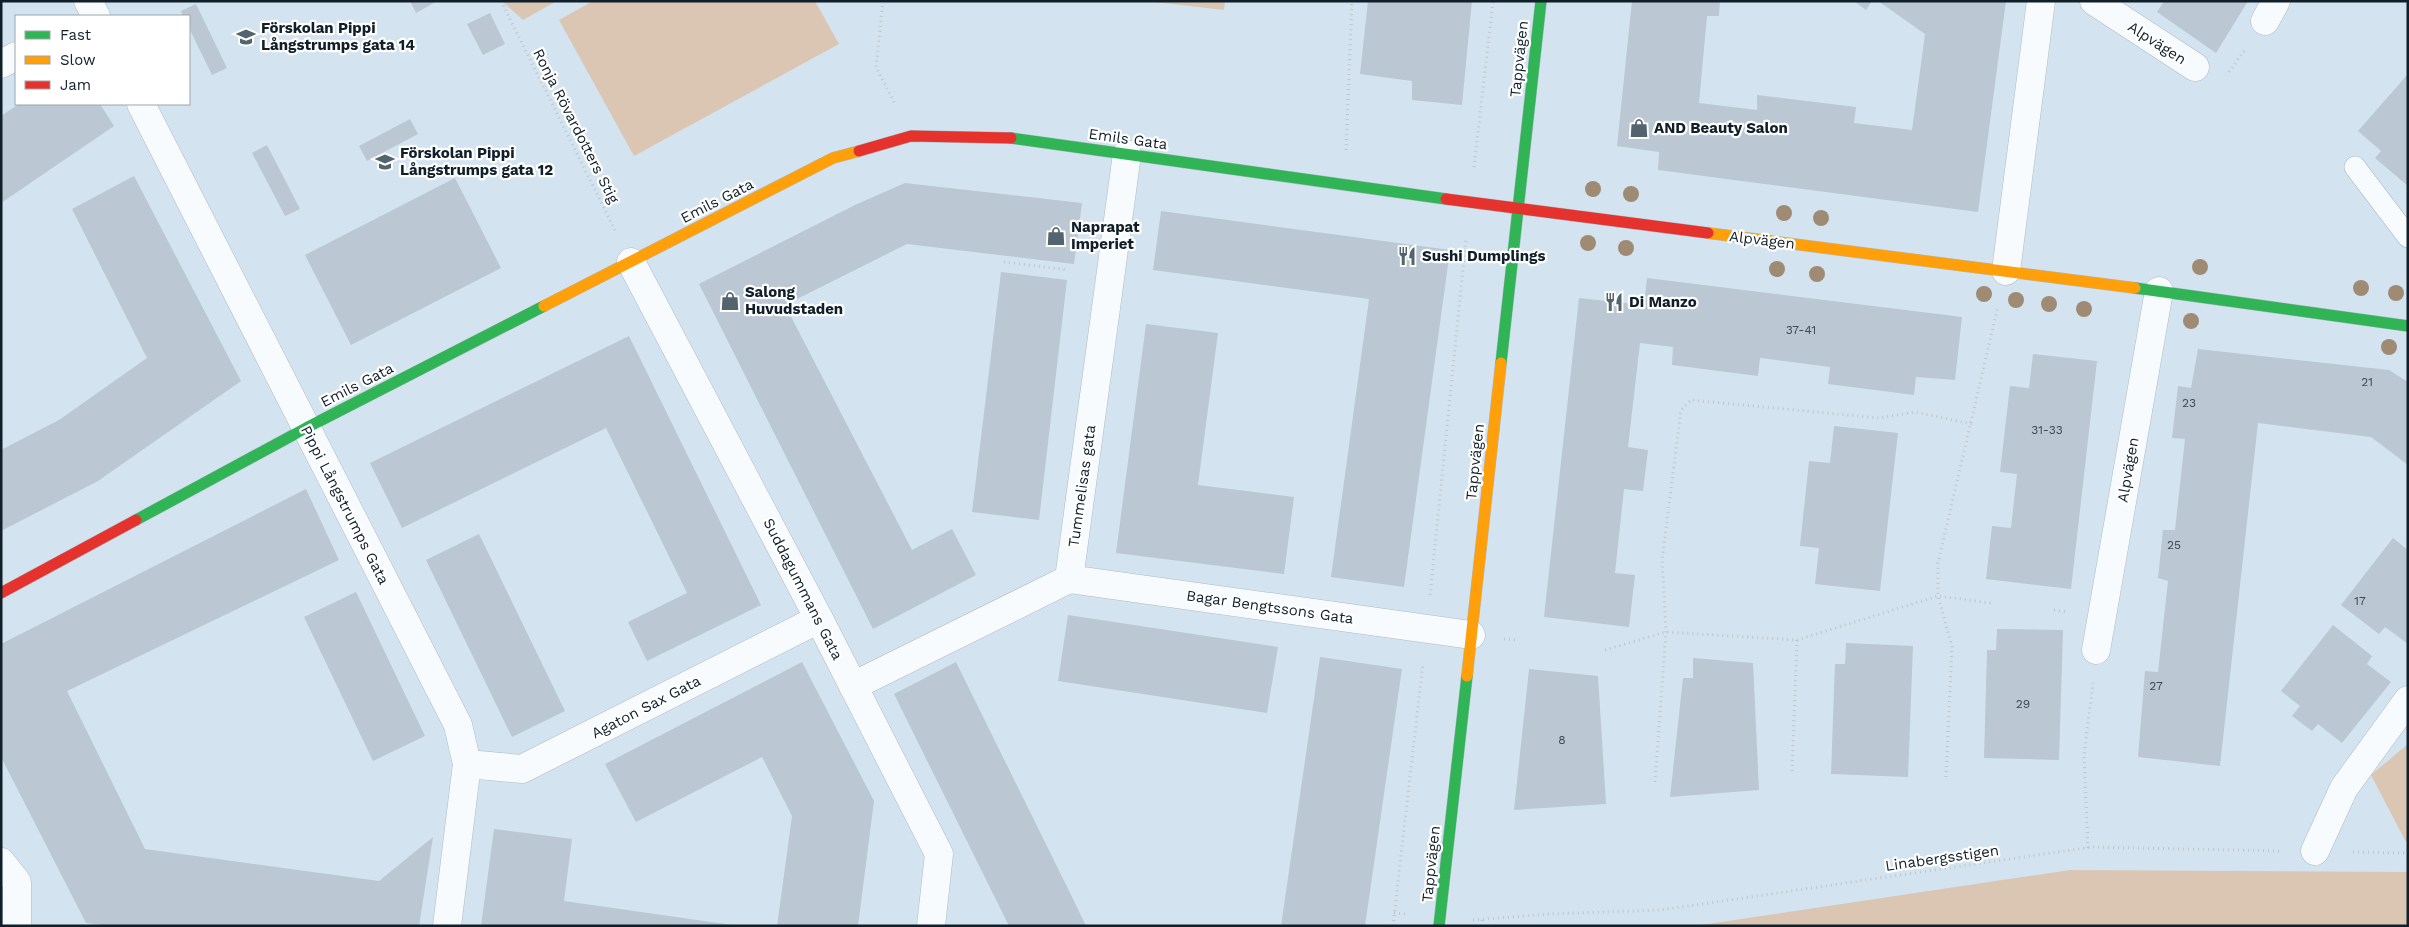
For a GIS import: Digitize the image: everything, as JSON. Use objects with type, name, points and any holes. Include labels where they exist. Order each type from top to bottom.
[{"type":"street","name":"Tappvägen","points":[[1440,926],[1541,1]]},
{"type":"street","points":[[2006,271],[2041,1]]},
{"type":"street","name":"Alpvägen","points":[[2094,1],[2195,67]]},
{"type":"street","points":[[1,64],[15,57]]},
{"type":"street","name":"Pippi Långstrumps Gata","points":[[142,105],[458,725],[467,764],[447,926]]},
{"type":"street","name":"Emils Gata","points":[[1,593],[306,428],[833,158],[911,136],[996,136],[1518,209]]},
{"type":"street","name":"Tummelisas gata","points":[[1069,579],[1127,154]]},
{"type":"street","name":"Alpvägen","points":[[1518,209],[2159,291],[2408,326]]},
{"type":"street","name":"Suddagummans Gata","points":[[631,262],[819,619],[939,854],[931,926]]},
{"type":"street","name":"Alpvägen","points":[[2096,650],[2159,291]]},
{"type":"street","points":[[853,686],[1069,579]]},
{"type":"street","name":"Bagar Bengtssons Gata","points":[[1069,579],[1471,635]]},
{"type":"street","name":"Agaton Sax Gata","points":[[467,764],[522,769],[819,619]]},
{"type":"street","points":[[2315,851],[2344,788],[2408,700]]},
{"type":"street","points":[[1,862],[17,882],[17,926]]},
{"type":"lane","points":[[2355,167],[2408,237]]},
{"type":"path","name":"Ronja Rövardotters Stig","points":[[501,1],[631,262]]},
{"type":"path","points":[[883,1],[876,67],[911,136]]},
{"type":"path","points":[[1348,140],[1352,1]]},
{"type":"path","points":[[1393,926],[1427,629],[1470,201],[1493,1]]},
{"type":"path","points":[[1004,262],[1068,270]]},
{"type":"path","points":[[1946,777],[1952,647],[1938,596],[1938,563],[1972,424],[2006,271]]},
{"type":"path","points":[[1655,782],[1666,632],[1662,560],[1681,410],[1691,400],[1879,418],[1916,412],[1972,424]]},
{"type":"path","points":[[1605,650],[1666,632],[1797,640],[1938,596],[1991,603]]},
{"type":"path","points":[[1792,772],[1797,640]]},
{"type":"path","points":[[2088,848],[2084,754],[2096,650]]},
{"type":"path","name":"Linabergsstigen","points":[[1482,926],[1482,920],[1549,914],[1661,910],[2088,848],[2408,852]]},
{"type":"shaded area","points":[[502,1],[557,1],[523,20]]},
{"type":"shaded area","points":[[593,1],[815,1],[839,44],[634,156],[559,20]]},
{"type":"shaded area","points":[[1146,1],[1225,1],[1224,10]]},
{"type":"shaded area","points":[[2408,744],[2408,841],[2406,842],[2371,775]]},
{"type":"shaded area","points":[[2070,870],[2408,872],[2408,926],[1694,926]]},
{"type":"building","points":[[410,1],[433,1],[434,3],[416,13]]},
{"type":"building","points":[[1368,1],[1472,1],[1462,105],[1412,100],[1412,81],[1360,74]]},
{"type":"building","points":[[1632,1],[1720,1],[1719,16],[1707,16],[1699,103],[1757,110],[1757,95],[1856,107],[1854,123],[1912,130],[1925,34],[1878,1],[2006,1],[1978,212],[1658,170],[1659,152],[1617,146]]},
{"type":"building","points":[[1854,1],[1872,1],[1866,10]]},
{"type":"building","points":[[2164,1],[2248,1],[2216,53],[2157,12]]},
{"type":"building","points":[[196,4],[227,68],[212,75],[190,30],[190,15],[183,15],[181,11]]},
{"type":"building","points":[[490,13],[505,44],[483,55],[467,24]]},
{"type":"building","points":[[2408,74],[2408,186],[2375,158],[2381,151],[2358,131]]},
{"type":"building","points":[[18,105],[101,105],[114,126],[1,203],[1,116]]},
{"type":"building","points":[[410,119],[418,134],[367,161],[359,146]]},
{"type":"building","points":[[267,145],[300,209],[285,216],[252,153]]},
{"type":"building","points":[[134,176],[241,381],[98,481],[1,531],[1,450],[59,420],[147,358],[72,209]]},
{"type":"building","points":[[455,178],[501,268],[351,345],[305,255]]},
{"type":"building","points":[[905,183],[1082,203],[1074,264],[907,244],[785,305],[912,550],[952,529],[976,575],[873,629],[699,284],[855,205]]},
{"type":"building","points":[[1161,211],[1450,250],[1404,587],[1331,577],[1369,299],[1153,270]]},
{"type":"building","points":[[1001,272],[1067,280],[1039,520],[972,512]]},
{"type":"building","points":[[1647,278],[1962,317],[1955,380],[1916,377],[1914,395],[1828,384],[1830,367],[1760,358],[1758,376],[1672,365],[1673,347],[1640,343],[1628,447],[1648,450],[1643,491],[1624,489],[1615,573],[1635,575],[1629,627],[1544,617],[1579,298],[1644,305]]},
{"type":"building","points":[[1146,324],[1218,333],[1198,485],[1294,497],[1284,574],[1116,553]]},
{"type":"building","points":[[629,336],[761,605],[647,661],[628,622],[687,593],[606,428],[402,528],[370,463]]},
{"type":"building","points":[[2198,349],[2389,370],[2408,382],[2408,465],[2371,437],[2258,423],[2220,766],[2138,757],[2145,671],[2158,672],[2168,581],[2158,578],[2163,530],[2175,530],[2185,439],[2172,438],[2178,386],[2191,388]]},
{"type":"building","points":[[2033,354],[2097,361],[2071,589],[1986,579],[1992,526],[2011,528],[2017,474],[2000,472],[2010,386],[2029,388]]},
{"type":"building","points":[[1834,426],[1898,433],[1880,591],[1815,584],[1819,548],[1800,546],[1809,461],[1830,463]]},
{"type":"building","points":[[306,489],[339,560],[67,691],[145,849],[379,881],[433,837],[419,926],[109,926],[86,923],[1,757],[1,644]]},
{"type":"building","points":[[479,534],[565,711],[512,737],[426,560]]},
{"type":"building","points":[[2393,538],[2408,550],[2408,644],[2385,627],[2379,634],[2341,605]]},
{"type":"building","points":[[356,592],[425,736],[373,761],[304,617]]},
{"type":"building","points":[[1068,615],[1278,647],[1267,713],[1058,681]]},
{"type":"building","points":[[2333,625],[2372,656],[2367,664],[2391,682],[2342,743],[2318,724],[2312,731],[2292,716],[2300,706],[2281,691]]},
{"type":"building","points":[[1997,629],[2063,630],[2059,760],[1984,758],[1987,650],[1996,650]]},
{"type":"building","points":[[1846,643],[1913,646],[1908,777],[1831,774],[1835,664],[1845,664]]},
{"type":"building","points":[[1320,657],[1402,669],[1365,926],[1281,926]]},
{"type":"building","points":[[1693,658],[1753,663],[1759,790],[1670,797],[1683,678],[1693,678]]},
{"type":"building","points":[[802,662],[874,801],[858,926],[777,926],[792,816],[762,757],[636,822],[605,764]]},
{"type":"building","points":[[956,662],[1086,926],[1009,926],[894,694]]},
{"type":"building","points":[[1529,669],[1598,676],[1606,804],[1514,810]]},
{"type":"building","points":[[494,829],[572,839],[564,901],[739,926],[481,926]]},
{"type":"traffic: fast","points":[[1501,363],[1541,1]]},
{"type":"traffic: fast","points":[[1011,138],[1446,199]]},
{"type":"traffic: fast","points":[[2135,288],[2408,326]]},
{"type":"traffic: fast","points":[[136,520],[306,428],[544,306]]},
{"type":"traffic: fast","points":[[1439,926],[1467,676]]},
{"type":"traffic: slow","points":[[544,306],[833,158],[859,151]]},
{"type":"traffic: slow","points":[[1708,233],[2135,288]]},
{"type":"traffic: slow","points":[[1467,676],[1501,363]]},
{"type":"traffic: jam","points":[[859,151],[911,136],[1011,138]]},
{"type":"traffic: jam","points":[[1446,199],[1708,233]]},
{"type":"traffic: jam","points":[[1,593],[136,520]]},
{"type":"place","name":"Förskolan Pippi Långstrumps gata 14","points":[[246,37]]},
{"type":"place","name":"AND Beauty Salon","points":[[1639,128]]},
{"type":"place","name":"Förskolan Pippi Långstrumps gata 12","points":[[385,162]]},
{"type":"place","name":"Naprapat Imperiet","points":[[1056,236]]},
{"type":"place","name":"Sushi Dumplings","points":[[1407,256]]},
{"type":"place","name":"Salong Huvudstaden","points":[[730,301]]},
{"type":"place","name":"Di Manzo","points":[[1614,302]]}]
